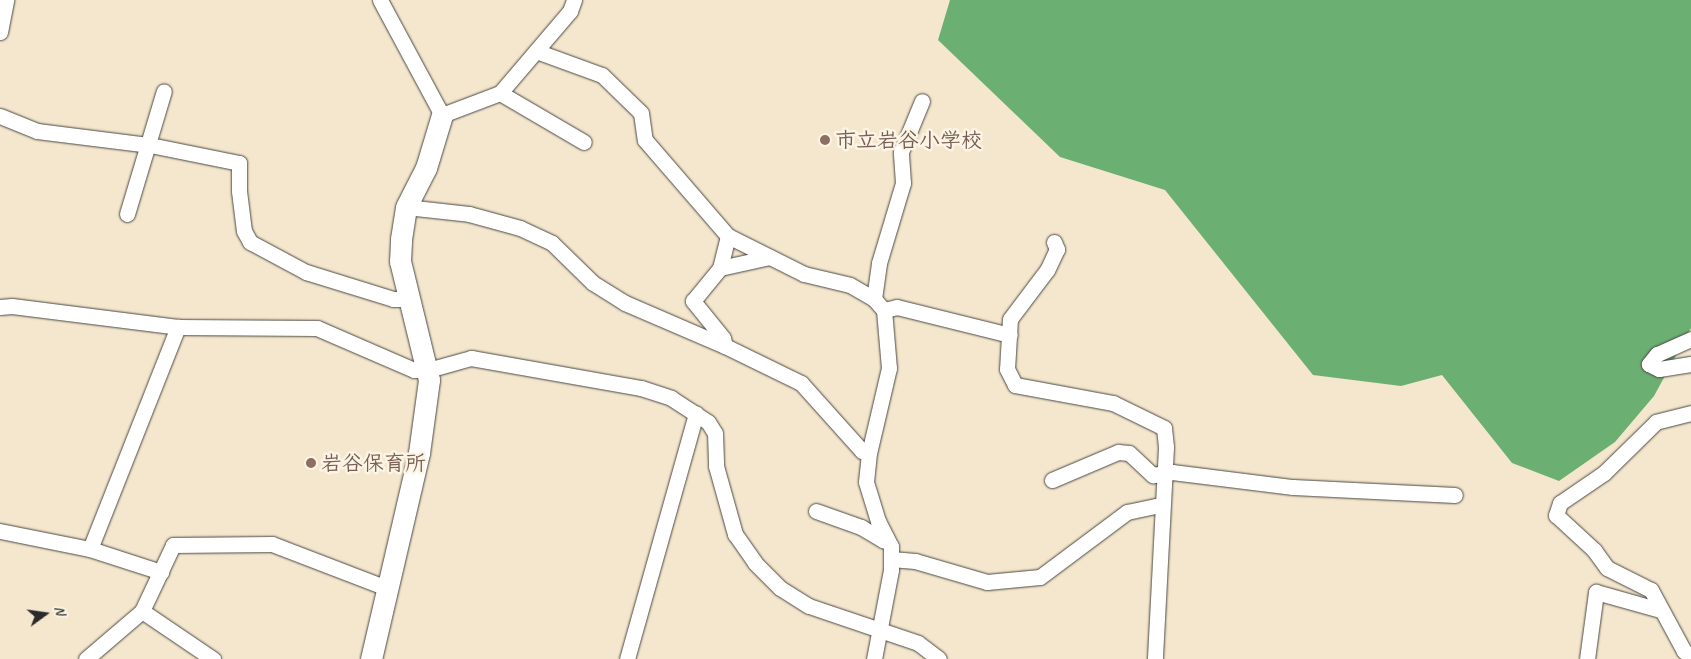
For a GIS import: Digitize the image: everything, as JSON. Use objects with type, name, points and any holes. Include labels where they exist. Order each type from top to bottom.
[{"type":"street","points":[[0,32],[6,0]]},
{"type":"street","points":[[370,659],[389,589],[418,453],[430,380],[400,261],[406,207],[426,168],[442,114],[380,0]]},
{"type":"street","points":[[442,114],[500,93],[570,11],[574,0]]},
{"type":"street","points":[[536,51],[602,75],[641,113],[645,140],[728,236],[804,274],[850,285],[879,305],[897,307],[1010,335]]},
{"type":"street","points":[[127,214],[150,145],[164,91]]},
{"type":"street","points":[[500,93],[584,142]]},
{"type":"street","points":[[874,659],[891,559],[887,538],[878,521],[866,482],[869,453],[889,368],[879,305],[879,263],[903,183],[901,152],[922,101]]},
{"type":"street","points":[[0,116],[37,131],[150,145],[239,163],[240,201],[244,231],[250,242],[306,272],[393,299],[410,299]]},
{"type":"street","points":[[406,207],[469,214],[520,228],[552,243],[593,283],[625,303],[725,346],[801,383],[862,451],[869,453]]},
{"type":"street","points":[[725,346],[723,338],[693,301],[720,268],[728,236]]},
{"type":"street","points":[[1054,242],[1057,249],[1047,270],[1010,319],[1007,369],[1015,385],[1114,403],[1164,428],[1166,447],[1160,505],[1155,659]]},
{"type":"street","points":[[720,268],[770,257]]},
{"type":"street","points":[[0,307],[12,306],[178,327],[317,328],[414,370],[428,370],[471,358],[641,388],[671,398],[708,422],[715,432],[722,494],[734,534],[755,563],[780,588],[809,606],[878,627],[918,643],[939,659]]},
{"type":"street","points":[[90,549],[178,327]]},
{"type":"street","points":[[1691,339],[1657,354],[1649,364],[1659,369],[1691,364]]},
{"type":"street","points":[[1691,413],[1656,422],[1604,472],[1560,503],[1556,515],[1594,550],[1607,568],[1651,590],[1660,610],[1684,651],[1691,657]]},
{"type":"street","points":[[627,659],[696,414]]},
{"type":"street","points":[[1052,480],[1118,452],[1129,453],[1153,475],[1163,476],[1172,472],[1293,487],[1455,495]]},
{"type":"street","points":[[891,559],[915,561],[987,582],[1040,577],[1127,512],[1160,505]]},
{"type":"street","points":[[816,511],[861,527],[883,540],[887,538]]},
{"type":"street","points":[[0,532],[90,549],[161,572]]},
{"type":"street","points":[[86,659],[142,611],[173,545],[272,544],[389,589]]},
{"type":"street","points":[[1587,659],[1596,592],[1607,568]]},
{"type":"street","points":[[1596,592],[1660,610]]},
{"type":"street","points":[[142,611],[214,659]]},
{"type":"green space","points":[[950,0],[1691,0],[1691,328],[1654,396],[1615,442],[1559,481],[1512,463],[1442,375],[1401,386],[1313,375],[1165,190],[1060,157],[938,40]]},
{"type":"place","name":"市立岩谷小学校","points":[[825,140]]},
{"type":"place","name":"岩谷保育所","points":[[311,463]]}]
